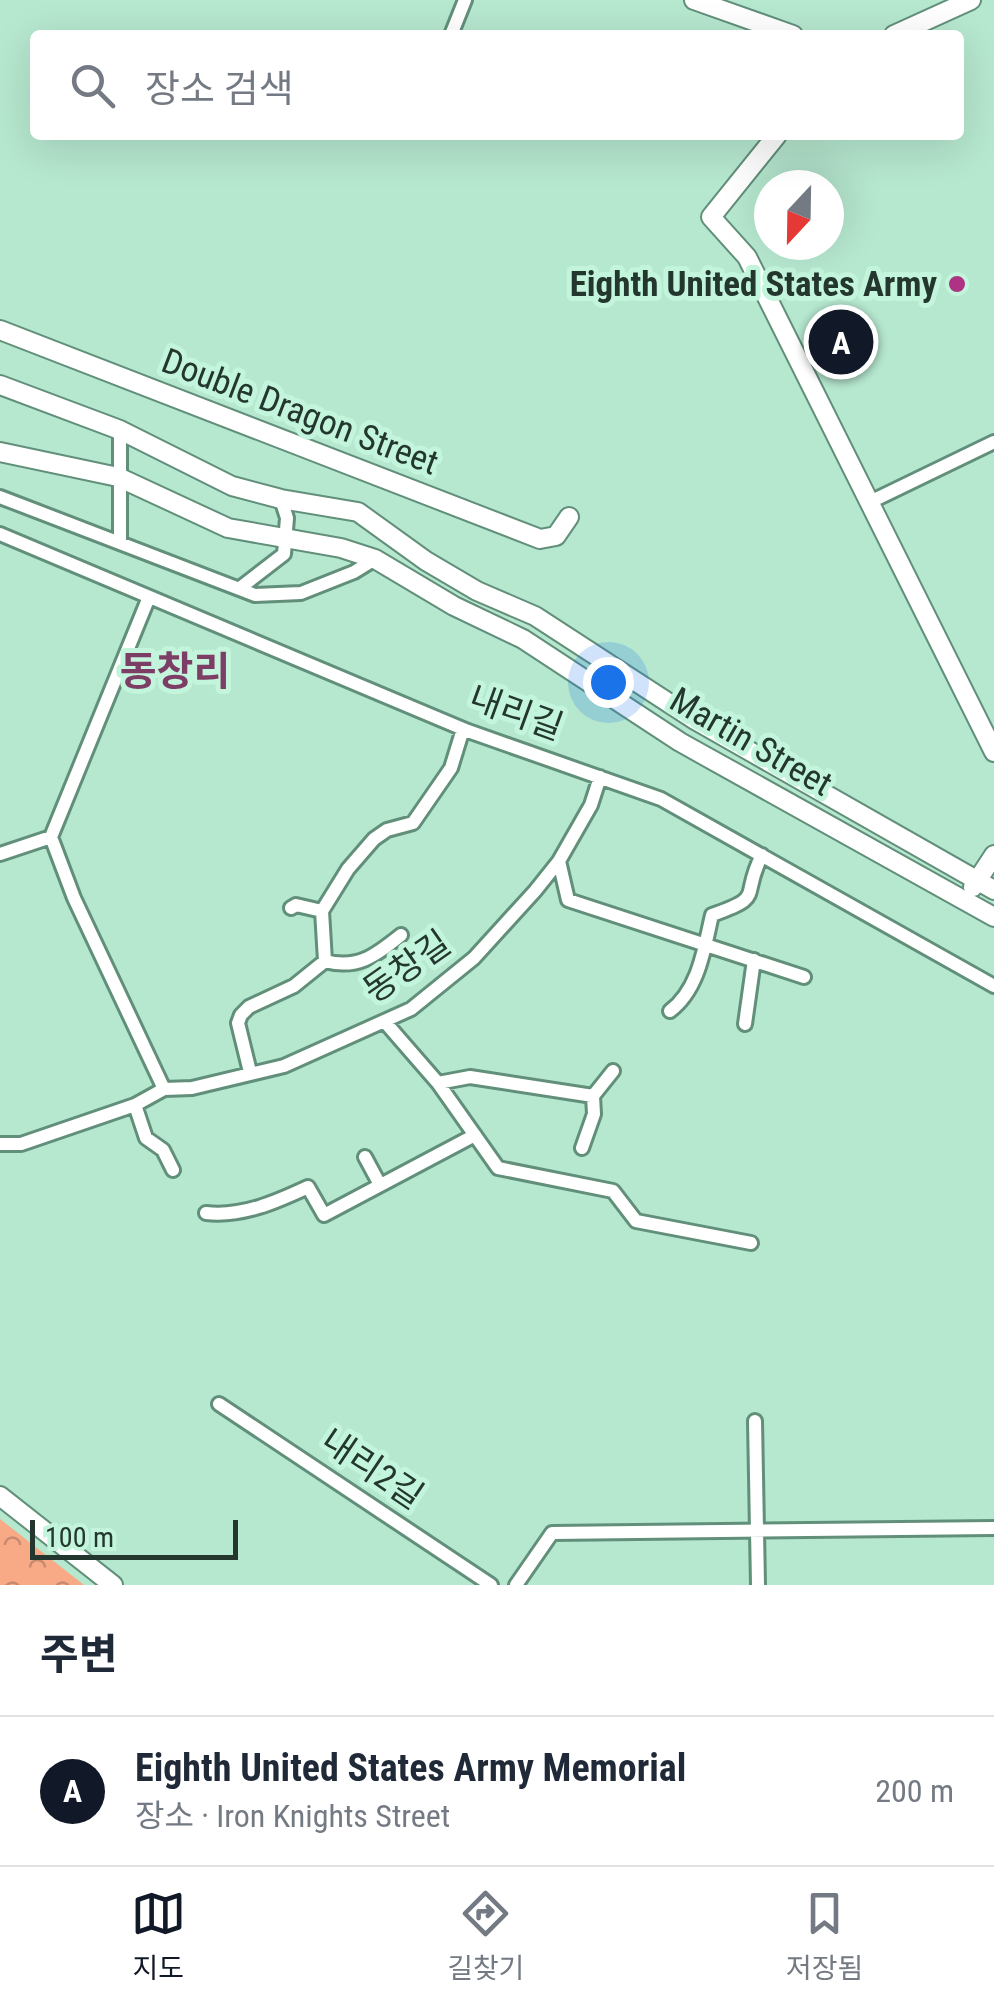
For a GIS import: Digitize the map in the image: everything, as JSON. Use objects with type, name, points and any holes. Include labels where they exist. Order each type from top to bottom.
[{"type":"main road","points":[[694,0],[779,30]]},
{"type":"main road","points":[[905,30],[972,0]]},
{"type":"main road","points":[[773,140],[711,217],[747,257],[994,752]]},
{"type":"main road","name":"Double Dragon Street","points":[[0,330],[540,539],[556,536],[568,517]]},
{"type":"main road","name":"Martin Street","points":[[0,385],[120,430],[232,486],[358,512],[426,561],[535,616],[695,720],[986,885]]},
{"type":"main road","name":"Martin Street","points":[[0,452],[118,478],[228,528],[341,548],[374,559],[454,606],[523,639],[680,742],[994,917]]},
{"type":"main road","points":[[963,900],[986,885],[994,855]]},
{"type":"main road","points":[[0,1496],[113,1585]]},
{"type":"street","points":[[453,30],[465,0]]},
{"type":"street","points":[[120,430],[118,478],[124,543]]},
{"type":"street","points":[[870,502],[994,442]]},
{"type":"street","points":[[0,497],[254,595],[301,593],[354,572],[374,559]]},
{"type":"street","points":[[240,588],[284,554],[287,518],[281,498]]},
{"type":"street","name":"내리길","points":[[0,534],[463,730],[661,799],[994,986]]},
{"type":"street","points":[[149,596],[51,837],[74,898],[164,1089]]},
{"type":"street","points":[[325,961],[322,911],[348,868],[374,838],[387,830],[413,824],[451,768],[463,730]]},
{"type":"street","name":"동창길","points":[[0,1144],[21,1144],[135,1104],[164,1089],[192,1088],[284,1066],[411,1010],[474,958],[559,860],[591,805],[600,777]]},
{"type":"street","points":[[0,854],[51,837]]},
{"type":"street","points":[[670,1011],[681,1003],[691,987],[712,915],[748,901],[752,875],[762,855]]},
{"type":"street","points":[[559,860],[568,900],[804,976]]},
{"type":"street","points":[[291,908],[322,911]]},
{"type":"street","points":[[325,961],[358,964],[401,935]]},
{"type":"street","points":[[745,1024],[754,960]]},
{"type":"street","points":[[250,1072],[238,1023],[241,1015],[294,986],[325,961]]},
{"type":"street","points":[[385,1022],[438,1083],[498,1168],[613,1191],[636,1221],[751,1242]]},
{"type":"street","points":[[582,1148],[594,1114],[593,1096],[613,1070]]},
{"type":"street","points":[[438,1083],[470,1077],[593,1096]]},
{"type":"street","points":[[135,1104],[146,1138],[163,1150],[173,1170]]},
{"type":"street","points":[[206,1213],[228,1215],[280,1200],[308,1187],[324,1215],[379,1183],[476,1136]]},
{"type":"street","points":[[365,1156],[379,1183]]},
{"type":"street","name":"내리2길","points":[[219,1404],[491,1585]]},
{"type":"street","points":[[756,1422],[758,1585]]},
{"type":"street","points":[[516,1585],[552,1533],[994,1528]]},
{"type":"green space","points":[[0,1519],[84,1585],[0,1585]]},
{"type":"place","name":"Eighth United States Army","points":[[957,284]]},
{"type":"place","name":"Eighth United States Army Memorial","points":[[841,342]]},
{"type":"district","name":"동창리","points":[[175,671]]}]
